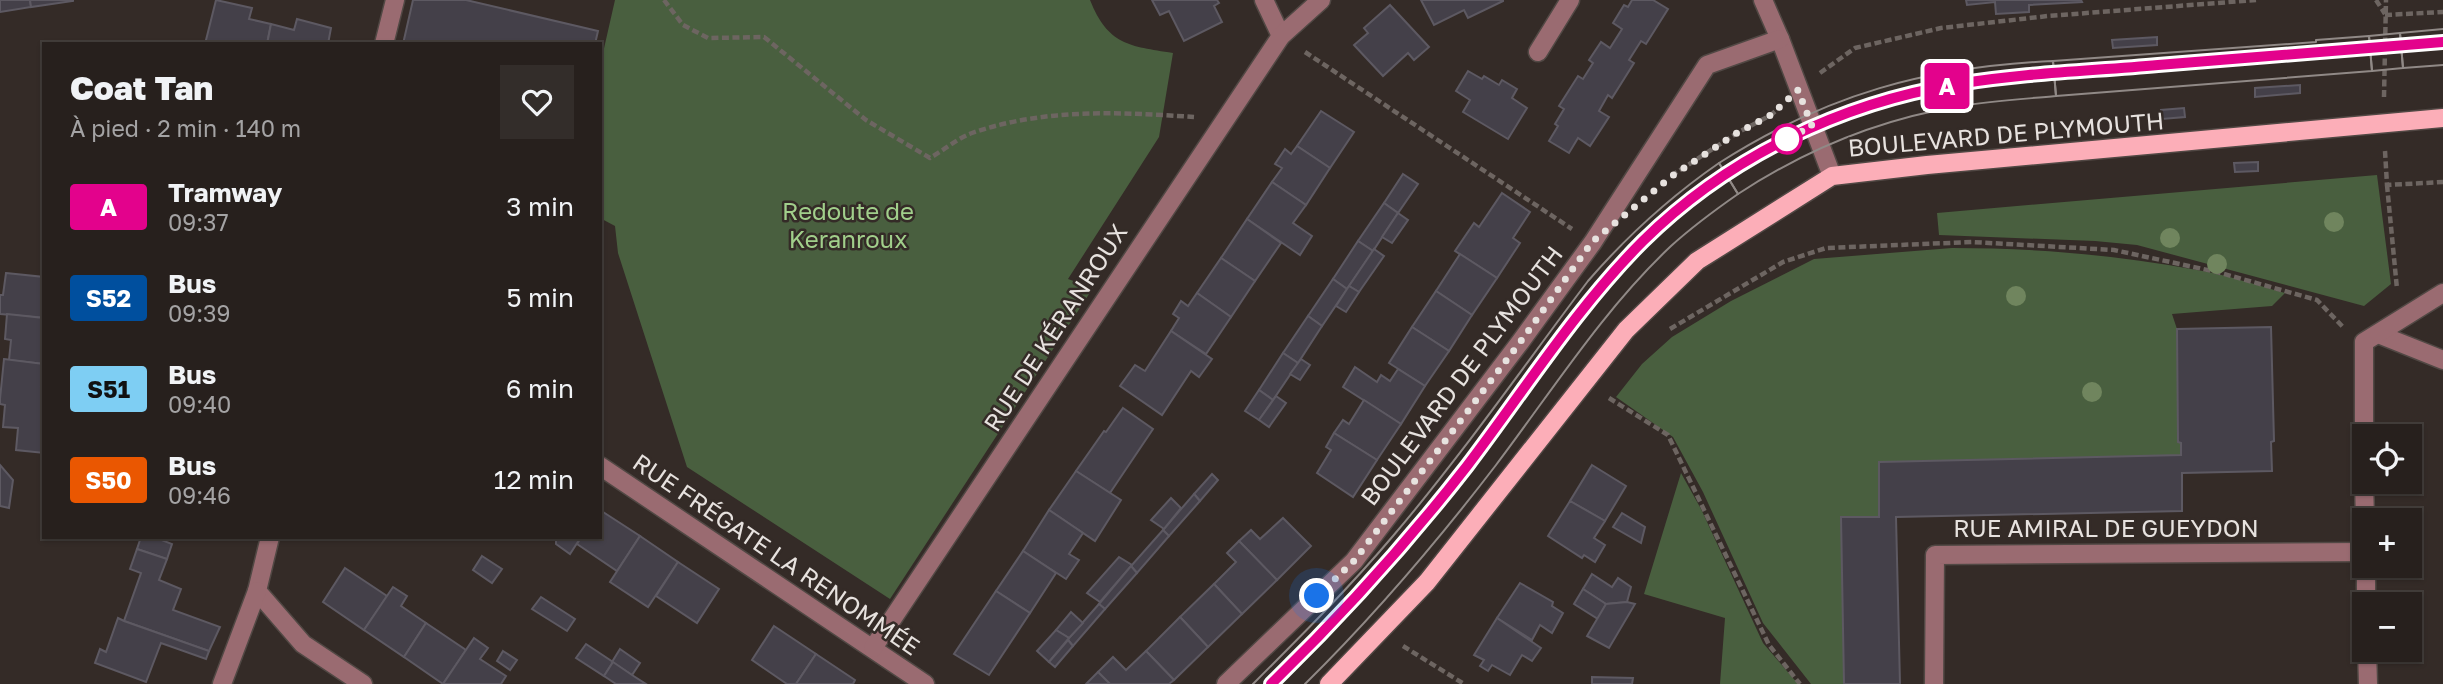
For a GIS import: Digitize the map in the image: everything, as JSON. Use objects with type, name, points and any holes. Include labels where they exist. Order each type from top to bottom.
[{"type":"main road","name":"BOULEVARD DE PLYMOUTH","points":[[1329,684],[1427,582],[1626,330],[1696,261],[1832,176],[2443,118]]},
{"type":"street","points":[[384,42],[394,0]]},
{"type":"street","points":[[1264,0],[1281,36]]},
{"type":"street","name":"RUE DE KÉRANROUX","points":[[873,648],[1281,36],[1321,0]]},
{"type":"street","points":[[1538,52],[1570,0]]},
{"type":"street","points":[[1763,0],[1832,176]]},
{"type":"street","name":"BOULEVARD DE PLYMOUTH","points":[[1226,684],[1354,561],[1521,341],[1592,242],[1707,65],[1780,39]]},
{"type":"street","points":[[2371,338],[2443,293]]},
{"type":"street","points":[[2371,338],[2443,360]]},
{"type":"street","points":[[2366,424],[2371,338]]},
{"type":"street","name":"RUE FRÉGATE LA RENOMMÉE","points":[[602,467],[925,684]]},
{"type":"street","points":[[222,684],[257,591],[270,539]]},
{"type":"street","name":"RUE AMIRAL DE GUEYDON","points":[[1934,684],[1935,555],[2352,552]]},
{"type":"street","points":[[257,591],[303,644],[363,684]]},
{"type":"street","points":[[2367,662],[2368,684]]},
{"type":"path","points":[[664,0],[683,25],[708,38],[764,37],[866,120],[930,158],[970,134],[1035,117],[1088,113],[1224,120]]},
{"type":"path","points":[[1662,184],[1737,133],[1771,115],[1798,90],[1854,47],[1941,28],[2048,16],[2256,0]]},
{"type":"path","points":[[2376,0],[2385,15]]},
{"type":"path","points":[[2385,15],[2386,0]]},
{"type":"path","points":[[2385,15],[2443,12]]},
{"type":"path","points":[[1281,36],[1592,242]]},
{"type":"path","points":[[2387,185],[2397,291]]},
{"type":"path","points":[[1665,332],[1783,262],[1826,248],[1960,242],[2114,250],[2217,272],[2317,300],[2342,326],[2371,338]]},
{"type":"path","points":[[2342,326],[2353,319]]},
{"type":"path","points":[[1616,388],[1609,397],[1668,435],[1769,645],[1800,684]]},
{"type":"path","points":[[1380,631],[1464,684]]},
{"type":"green space","name":"Redoute de Keranroux","points":[[615,0],[1090,0],[1104,26],[1122,41],[1173,53],[1159,137],[1068,279],[1093,288],[890,599],[687,467],[618,253],[615,226],[602,219],[602,57]]},
{"type":"green space","points":[[2377,175],[2391,284],[2364,306],[2137,245],[1939,235],[1937,213]]},
{"type":"green space","points":[[1952,248],[2045,251],[2136,260],[2208,272],[2285,293],[2272,306],[2172,314],[2177,329],[2178,442],[2181,443],[2181,455],[1879,517],[1841,517],[1844,684],[1811,684],[1763,623],[1703,492],[1673,437],[1616,397],[1642,364],[1672,337],[1731,301],[1814,259]]},
{"type":"green space","points":[[1681,473],[1701,509],[1763,643],[1798,684],[1720,684],[1725,618],[1644,594]]},
{"type":"building","points":[[0,0],[30,0],[31,7],[0,12]]},
{"type":"building","points":[[30,0],[73,0],[73,1],[31,7]]},
{"type":"building","points":[[216,0],[252,8],[249,19],[271,24],[267,42],[206,42]]},
{"type":"building","points":[[413,0],[466,0],[598,31],[595,42],[403,42]]},
{"type":"building","points":[[1152,0],[1217,0],[1219,3],[1214,6],[1222,22],[1184,41],[1169,11],[1160,15]]},
{"type":"building","points":[[1421,0],[1503,1],[1468,18],[1464,10],[1434,25]]},
{"type":"building","points":[[1632,0],[1653,0],[1668,9],[1646,44],[1641,41],[1629,60],[1634,63],[1612,98],[1608,95],[1599,111],[1609,117],[1590,146],[1578,138],[1569,153],[1549,141],[1564,109],[1559,106],[1578,76],[1583,79],[1593,63],[1589,60],[1601,42],[1610,48],[1622,29],[1613,23],[1624,5],[1628,7]]},
{"type":"building","points":[[1966,0],[2082,2],[2029,5],[2029,12],[1996,14],[1995,2],[1967,5]]},
{"type":"building","points":[[1390,5],[1429,47],[1414,60],[1408,53],[1383,76],[1354,45],[1368,33],[1364,28]]},
{"type":"building","points":[[297,19],[331,28],[328,42],[267,42],[271,24],[294,30]]},
{"type":"building","points":[[2157,37],[2157,45],[2113,48],[2112,40]]},
{"type":"building","points":[[1468,71],[1499,85],[1502,80],[1517,89],[1512,98],[1527,108],[1508,139],[1463,112],[1470,100],[1456,91]]},
{"type":"building","points":[[2300,85],[2300,93],[2255,97],[2255,88]]},
{"type":"building","points":[[2184,108],[2185,117],[2162,119],[2161,110]]},
{"type":"building","points":[[1321,111],[1354,132],[1330,168],[1297,146]]},
{"type":"building","points":[[1297,146],[1330,168],[1306,205],[1272,182],[1282,168],[1275,164],[1285,149],[1291,154]]},
{"type":"building","points":[[2258,162],[2258,171],[2235,172],[2234,163]]},
{"type":"building","points":[[1403,174],[1418,184],[1398,213],[1384,203]]},
{"type":"building","points":[[1272,182],[1306,205],[1293,223],[1312,236],[1300,255],[1247,219]]},
{"type":"building","points":[[1502,193],[1530,212],[1513,238],[1520,243],[1497,278],[1455,251],[1474,223],[1479,227]]},
{"type":"building","points":[[1384,203],[1398,213],[1373,251],[1358,241]]},
{"type":"building","points":[[1398,213],[1408,220],[1392,243],[1382,237]]},
{"type":"building","points":[[1247,219],[1281,243],[1255,281],[1221,258]]},
{"type":"building","points":[[1358,241],[1373,251],[1347,289],[1333,279]]},
{"type":"building","points":[[1374,249],[1384,256],[1359,292],[1349,286]]},
{"type":"building","points":[[1460,254],[1497,278],[1472,315],[1436,291]]},
{"type":"building","points":[[1221,258],[1255,281],[1231,317],[1197,293]]},
{"type":"building","points":[[6,273],[42,277],[42,318],[0,314],[0,295],[3,295]]},
{"type":"building","points":[[1333,279],[1347,289],[1322,326],[1308,316]]},
{"type":"building","points":[[1349,286],[1359,292],[1346,312],[1336,306]]},
{"type":"building","points":[[1436,291],[1472,315],[1449,351],[1412,327]]},
{"type":"building","points":[[1197,293],[1231,317],[1206,354],[1171,331],[1179,318],[1173,314],[1181,301],[1188,306]]},
{"type":"building","points":[[7,314],[42,318],[42,364],[9,360],[11,340],[5,339]]},
{"type":"building","points":[[1308,316],[1322,326],[1298,363],[1283,353]]},
{"type":"building","points":[[1412,327],[1449,351],[1425,386],[1389,363]]},
{"type":"building","points":[[2271,327],[2274,441],[2271,442],[2272,471],[2182,473],[2182,511],[1896,517],[1900,684],[1844,684],[1841,517],[1879,517],[1879,462],[2181,455],[2181,443],[2178,442],[2177,329]]},
{"type":"building","points":[[1171,331],[1212,359],[1199,377],[1191,371],[1162,415],[1120,386],[1135,365],[1145,371]]},
{"type":"building","points":[[1283,353],[1298,363],[1273,400],[1259,390]]},
{"type":"building","points":[[4,359],[42,364],[42,453],[16,450],[18,428],[3,427],[5,405],[0,404]]},
{"type":"building","points":[[1301,359],[1310,365],[1300,380],[1290,374]]},
{"type":"building","points":[[1355,367],[1377,382],[1381,375],[1390,381],[1398,369],[1425,386],[1401,424],[1343,387]]},
{"type":"building","points":[[1259,390],[1273,400],[1259,420],[1245,411]]},
{"type":"building","points":[[1276,396],[1286,403],[1269,427],[1259,420]]},
{"type":"building","points":[[1364,400],[1401,424],[1377,460],[1334,433],[1343,420],[1349,424]]},
{"type":"building","points":[[1123,408],[1153,429],[1110,493],[1076,471]]},
{"type":"building","points":[[1334,433],[1377,460],[1353,497],[1317,473],[1331,450],[1326,447]]},
{"type":"building","points":[[0,465],[13,480],[9,508],[0,506]]},
{"type":"building","points":[[1592,465],[1626,486],[1605,521],[1570,501]]},
{"type":"building","points":[[1076,471],[1121,500],[1095,541],[1049,510]]},
{"type":"building","points":[[1212,474],[1218,480],[1200,501],[1194,494]]},
{"type":"building","points":[[1194,494],[1200,501],[1169,536],[1163,530]]},
{"type":"building","points":[[1171,498],[1181,508],[1164,529],[1151,520]]},
{"type":"building","points":[[1570,501],[1605,521],[1594,538],[1605,545],[1595,562],[1584,555],[1582,558],[1548,536]]},
{"type":"building","points":[[1049,510],[1083,533],[1069,554],[1079,560],[1066,579],[1023,551]]},
{"type":"building","points":[[602,511],[640,536],[617,571],[577,544],[580,539],[602,539]]},
{"type":"building","points":[[1622,513],[1645,527],[1641,543],[1613,527]]},
{"type":"building","points":[[1283,518],[1311,546],[1277,580],[1239,541],[1251,530],[1260,539]]},
{"type":"building","points":[[1163,530],[1169,536],[1137,573],[1131,566]]},
{"type":"building","points":[[640,536],[678,562],[648,607],[610,582]]},
{"type":"building","points":[[140,539],[159,539],[172,544],[167,559],[137,549]]},
{"type":"building","points":[[556,539],[580,539],[570,554],[556,544]]},
{"type":"building","points":[[1239,541],[1277,580],[1242,614],[1214,584],[1236,562],[1227,553]]},
{"type":"building","points":[[137,549],[167,559],[159,580],[181,589],[173,610],[220,627],[209,651],[124,621],[141,573],[130,569]]},
{"type":"building","points":[[1023,551],[1056,573],[1030,613],[996,591]]},
{"type":"building","points":[[482,556],[502,569],[492,583],[473,570]]},
{"type":"building","points":[[1119,557],[1132,565],[1100,602],[1087,593]]},
{"type":"building","points":[[678,562],[719,589],[697,623],[656,596]]},
{"type":"building","points":[[1131,566],[1137,573],[1105,609],[1099,604]]},
{"type":"building","points":[[345,568],[387,596],[364,630],[323,602]]},
{"type":"building","points":[[1592,574],[1612,587],[1618,578],[1631,587],[1627,602],[1606,604],[1583,589]]},
{"type":"building","points":[[1520,583],[1553,602],[1552,606],[1563,613],[1552,633],[1540,625],[1532,640],[1497,618]]},
{"type":"building","points":[[1214,584],[1242,614],[1208,647],[1180,617]]},
{"type":"building","points":[[393,587],[407,596],[401,606],[426,623],[404,657],[364,630]]},
{"type":"building","points":[[1583,589],[1606,604],[1598,619],[1574,604]]},
{"type":"building","points":[[996,591],[1030,613],[989,675],[954,654]]},
{"type":"building","points":[[541,597],[575,619],[567,631],[532,609]]},
{"type":"building","points":[[1099,604],[1105,609],[1073,646],[1069,638]]},
{"type":"building","points":[[1606,604],[1635,604],[1609,648],[1587,636]]},
{"type":"building","points":[[1071,612],[1083,623],[1069,638],[1056,630]]},
{"type":"building","points":[[1180,617],[1208,647],[1174,680],[1146,651]]},
{"type":"building","points":[[118,618],[209,651],[206,659],[161,643],[146,682],[95,663],[100,649],[106,652]]},
{"type":"building","points":[[1497,618],[1541,648],[1532,661],[1522,655],[1510,675],[1492,665],[1488,671],[1480,666],[1484,660],[1474,655]]},
{"type":"building","points":[[426,623],[466,650],[443,684],[404,657]]},
{"type":"building","points":[[774,626],[816,654],[796,684],[787,684],[752,660]]},
{"type":"building","points":[[1056,630],[1069,638],[1049,662],[1037,651]]},
{"type":"building","points":[[474,638],[488,648],[480,659],[506,676],[501,684],[443,684]]},
{"type":"building","points":[[1068,640],[1073,646],[1055,667],[1049,662]]},
{"type":"building","points":[[586,644],[613,662],[604,676],[576,658]]},
{"type":"building","points":[[620,649],[640,663],[632,675],[612,662]]},
{"type":"building","points":[[503,651],[517,660],[510,670],[497,661]]},
{"type":"building","points":[[1146,651],[1174,680],[1169,684],[1110,684],[1098,672],[1113,657],[1126,670]]},
{"type":"building","points":[[816,654],[855,680],[853,684],[796,684]]},
{"type":"building","points":[[613,662],[646,684],[616,684],[604,676]]},
{"type":"building","points":[[1098,672],[1110,684],[1086,684]]},
{"type":"building","points":[[1592,677],[1633,678],[1632,684],[1592,684]]},
{"type":"tram line","points":[[2443,29],[2400,33],[2403,68],[2443,65]]},
{"type":"tram line","points":[[2400,33],[2403,68],[2372,71],[2369,36],[2400,33]]},
{"type":"tram line","points":[[2369,36],[2372,71],[2056,96],[2053,61],[2369,36]]},
{"type":"tram line","points":[[1271,684],[1323,632],[1421,523],[1467,466],[1573,322],[1619,267],[1676,211],[1749,159],[1829,120],[1871,105],[1958,84],[2030,75],[2443,42]]},
{"type":"tram line","name":"A","points":[[1271,684],[1365,588],[1417,528],[1595,295],[1644,240],[1683,206],[1732,170],[1767,149],[1812,126],[1860,108],[1958,84],[2035,75],[2443,42]]},
{"type":"tram line","points":[[2053,61],[2056,96],[1960,106],[1901,119],[1817,150],[1738,194],[1719,163],[1799,119],[1879,88],[1962,70],[2053,61]]},
{"type":"tram line","points":[[1253,684],[1307,630],[1393,536],[1603,264],[1666,203],[1719,163],[1738,194],[1671,246],[1623,297],[1451,522],[1380,605],[1305,684]]},
{"type":"route","points":[[1317,596],[1354,561],[1521,341],[1592,242],[1672,176],[1737,133],[1771,115],[1798,90],[1812,126],[1787,139]]}]
